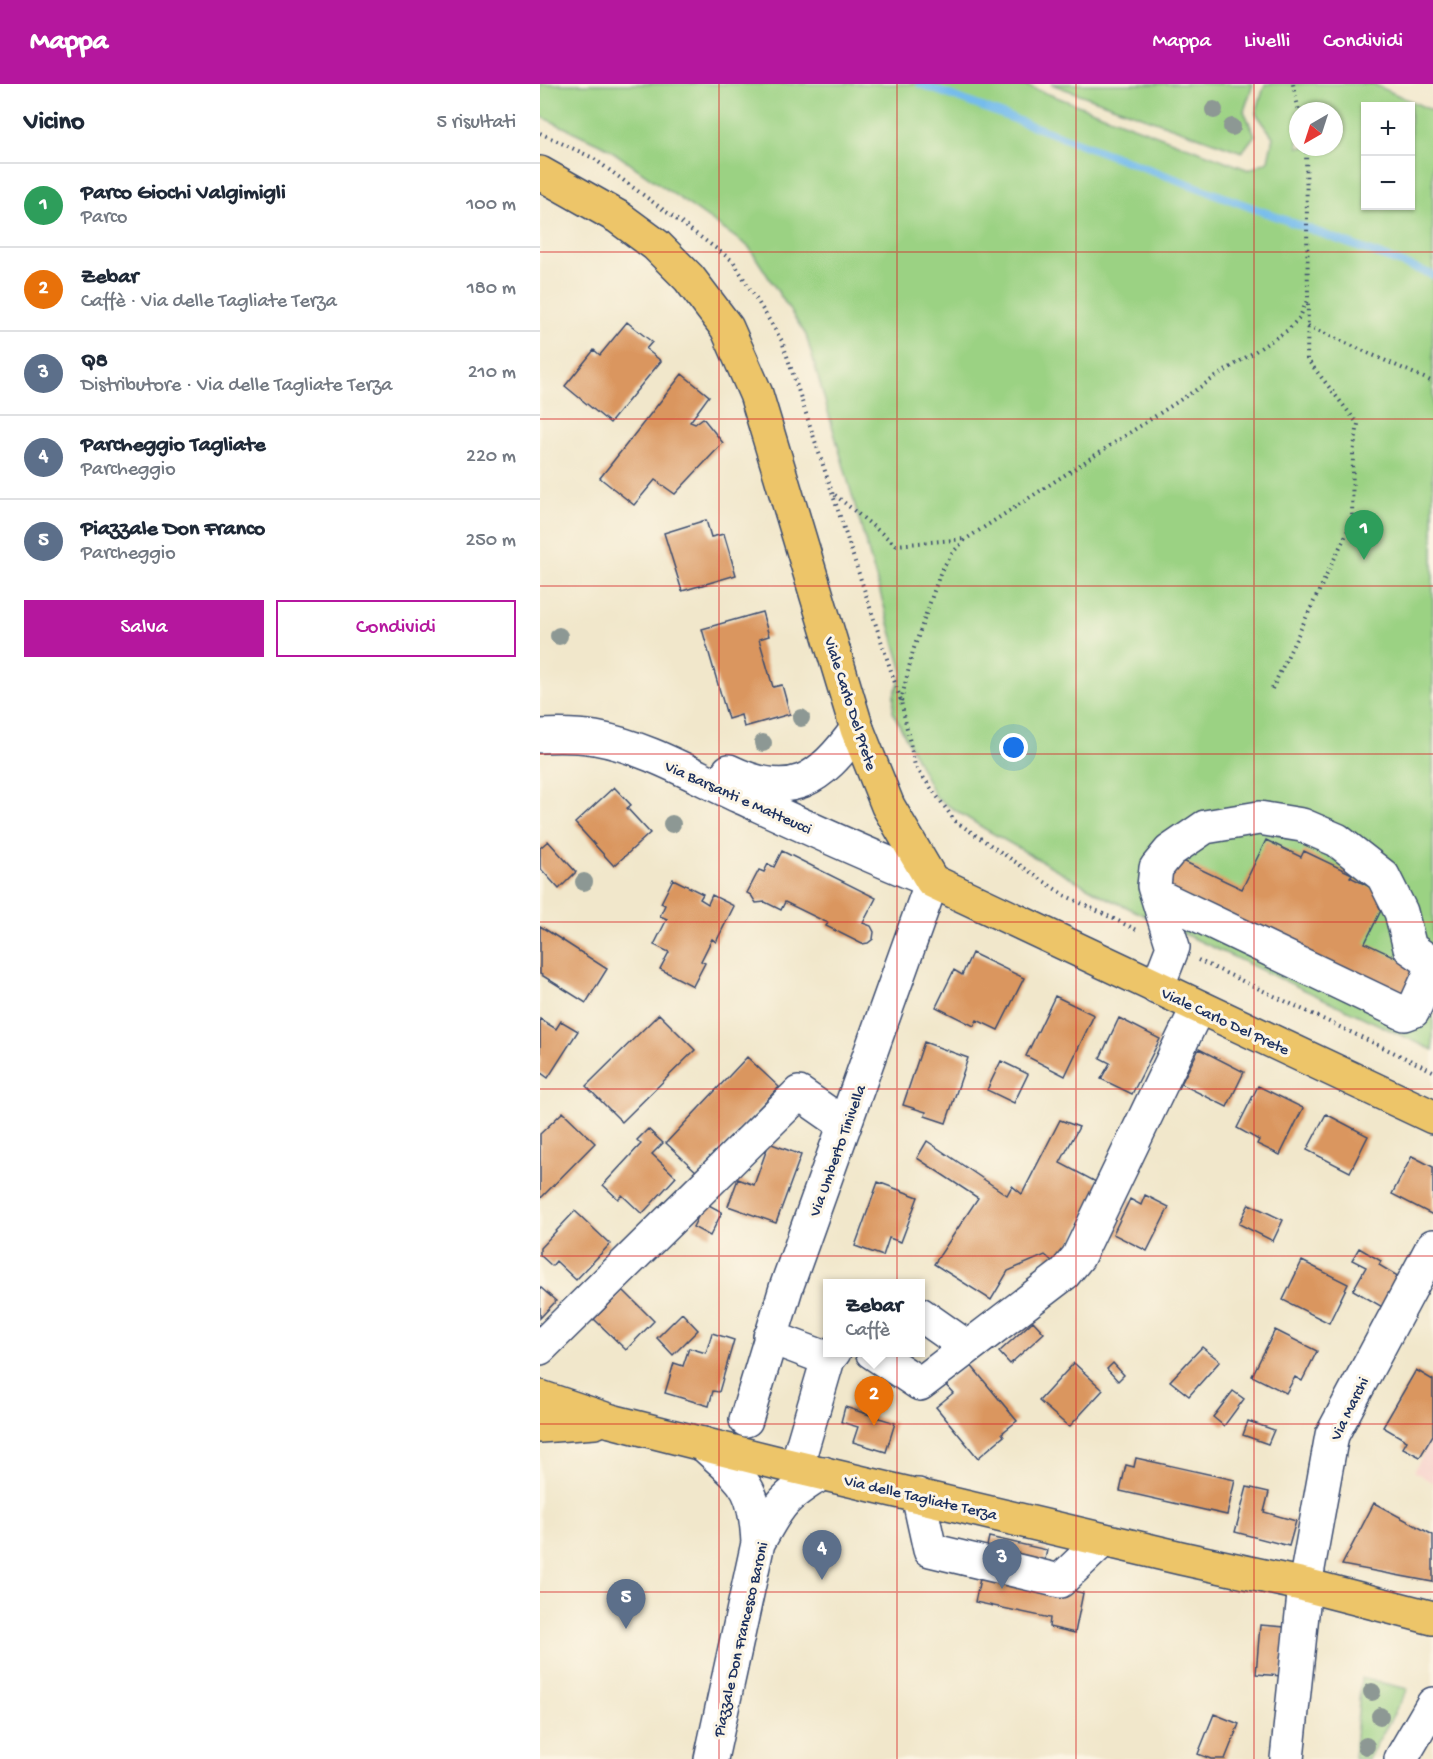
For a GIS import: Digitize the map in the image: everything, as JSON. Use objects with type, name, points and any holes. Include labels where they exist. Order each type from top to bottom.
[{"type":"main road","name":"Viale Carlo Del Prete","points":[[540,173],[618,217],[656,245],[689,278],[727,328],[756,394],[857,729],[888,807],[932,881],[1433,1117]]},
{"type":"main road","name":"Via delle Tagliate Terza","points":[[540,1397],[611,1421],[703,1444],[1103,1540],[1305,1585],[1433,1618]]},
{"type":"main road","points":[[540,1426],[611,1421]]},
{"type":"street","name":"Via Barsanti e Matteucci","points":[[540,716],[580,717],[628,727],[746,779],[773,786],[797,783],[825,768],[857,729]]},
{"type":"street","name":"Via Barsanti e Matteucci","points":[[540,736],[569,735],[621,744],[932,881]]},
{"type":"street","points":[[1157,988],[1173,947],[1154,886],[1156,868],[1170,851],[1205,827],[1259,818],[1302,825],[1337,840],[1383,876],[1401,912],[1410,948],[1428,961],[1430,974],[1413,1011],[1405,1014],[1158,896]]},
{"type":"street","name":"Via Umberto Tinivella","points":[[746,1420],[770,1337],[932,881]]},
{"type":"street","points":[[878,1357],[920,1384],[1064,1274],[1078,1257],[1198,1007]]},
{"type":"street","points":[[540,1348],[799,1093],[845,1125]]},
{"type":"street","name":"Via Marchi","points":[[1287,1759],[1305,1585],[1332,1435],[1433,1246]]},
{"type":"street","points":[[925,1317],[967,1347]]},
{"type":"street","points":[[770,1337],[823,1354]]},
{"type":"street","points":[[809,1470],[831,1357]]},
{"type":"street","points":[[703,1444],[747,1487],[756,1513],[758,1543]]},
{"type":"street","name":"Piazzale Don Francesco Baroni","points":[[711,1759],[758,1543],[775,1511],[784,1499],[797,1489],[809,1470]]},
{"type":"street","points":[[918,1495],[930,1550],[1060,1581],[1103,1540]]},
{"type":"street","points":[[1401,1759],[1433,1704]]},
{"type":"path","points":[[1293,84],[1297,102]]},
{"type":"path","points":[[1272,689],[1352,522],[1353,453],[1358,424],[1307,359],[1306,156]]},
{"type":"path","points":[[1308,298],[1300,317],[1288,330],[966,538],[952,552],[941,571],[913,651],[901,701],[915,766],[955,821],[1064,896],[1433,1071]]},
{"type":"path","points":[[1308,326],[1433,382]]},
{"type":"path","points":[[833,493],[896,546],[966,538]]},
{"type":"shaded area","points":[[1433,1436],[1433,1483],[1414,1471]]},
{"type":"green space","points":[[540,84],[1022,84],[1249,170],[1268,161],[1273,137],[1256,113],[1265,84],[1373,84],[1413,102],[1361,102],[1361,210],[1415,210],[1415,103],[1433,111],[1433,1050],[1103,896],[985,829],[936,798],[893,712],[894,695],[903,672],[806,335],[749,247],[606,147],[540,116]]},
{"type":"green space","points":[[1051,84],[1253,84],[1244,111],[1255,135],[1242,152]]},
{"type":"green space","points":[[1361,1678],[1408,1689],[1368,1759],[1354,1759]]},
{"type":"building","points":[[627,322],[652,342],[646,349],[661,361],[610,423],[565,386],[594,350],[600,355]]},
{"type":"building","points":[[682,374],[709,396],[690,422],[695,424],[703,418],[723,443],[675,494],[655,480],[634,505],[600,478]]},
{"type":"building","points":[[706,520],[711,537],[724,534],[736,575],[682,591],[664,533]]},
{"type":"building","points":[[762,612],[769,636],[759,639],[773,687],[782,685],[790,714],[744,727],[741,715],[728,719],[702,629]]},
{"type":"building","points":[[614,787],[631,805],[627,808],[650,833],[614,866],[575,823]]},
{"type":"building","points":[[1266,840],[1301,857],[1304,851],[1352,874],[1350,877],[1388,896],[1365,943],[1425,971],[1410,1004],[1165,888],[1179,859],[1242,889]]},
{"type":"building","points":[[548,841],[576,872],[559,889],[540,868],[540,848]]},
{"type":"building","points":[[782,851],[876,898],[863,923],[871,926],[874,932],[873,939],[862,944],[826,926],[828,923],[785,902],[781,910],[765,902],[756,903],[747,893],[759,870],[764,872],[768,864],[774,867]]},
{"type":"building","points":[[673,879],[703,894],[700,899],[708,904],[712,895],[734,906],[716,942],[712,939],[701,961],[705,963],[693,986],[660,969],[669,952],[654,945],[667,919],[660,916],[665,905],[661,903]]},
{"type":"building","points":[[540,926],[607,969],[586,1003],[540,974]]},
{"type":"building","points":[[972,953],[1024,978],[998,1030],[977,1020],[974,1026],[936,1007],[954,970],[962,975]]},
{"type":"building","points":[[1055,996],[1094,1015],[1065,1076],[1026,1056]]},
{"type":"building","points":[[659,1014],[695,1050],[622,1122],[586,1086]]},
{"type":"building","points":[[1119,1018],[1160,1039],[1132,1094],[1101,1079],[1110,1063],[1100,1058]]},
{"type":"building","points":[[540,1019],[556,1029],[561,1021],[578,1031],[548,1078],[540,1072]]},
{"type":"building","points":[[924,1042],[968,1058],[946,1123],[925,1116],[926,1112],[903,1105]]},
{"type":"building","points":[[1199,1049],[1244,1072],[1227,1107],[1181,1084]]},
{"type":"building","points":[[747,1057],[779,1087],[698,1173],[666,1143]]},
{"type":"building","points":[[1001,1061],[1028,1074],[1014,1103],[987,1090]]},
{"type":"building","points":[[1258,1086],[1303,1108],[1280,1155],[1257,1144],[1259,1140],[1237,1128]]},
{"type":"building","points":[[563,1112],[595,1143],[540,1199],[540,1134]]},
{"type":"building","points":[[1326,1114],[1368,1136],[1350,1172],[1307,1150]]},
{"type":"building","points":[[1060,1120],[1079,1127],[1060,1163],[1100,1184],[1065,1256],[1052,1261],[1045,1255],[1008,1271],[991,1300],[934,1264],[978,1198],[917,1158],[927,1141],[1007,1195],[1012,1186],[1022,1194]]},
{"type":"building","points":[[648,1129],[663,1143],[652,1154],[676,1177],[642,1214],[622,1195],[618,1199],[603,1185],[641,1144],[637,1140]]},
{"type":"building","points":[[769,1143],[801,1155],[776,1223],[728,1206],[738,1179],[754,1185]]},
{"type":"building","points":[[1412,1156],[1433,1167],[1433,1215],[1392,1194]]},
{"type":"building","points":[[878,1182],[918,1197],[901,1242],[889,1238],[883,1256],[855,1246]]},
{"type":"building","points":[[1145,1195],[1169,1207],[1147,1251],[1113,1234],[1130,1199],[1141,1205]]},
{"type":"building","points":[[705,1203],[722,1212],[710,1236],[693,1227]]},
{"type":"building","points":[[1249,1204],[1283,1220],[1273,1241],[1239,1224]]},
{"type":"building","points":[[575,1211],[610,1244],[576,1280],[556,1261],[552,1266],[540,1255],[540,1248]]},
{"type":"building","points":[[1359,1248],[1381,1261],[1379,1265],[1401,1278],[1384,1308],[1353,1290],[1366,1267],[1352,1260]]},
{"type":"building","points":[[1302,1261],[1348,1284],[1329,1323],[1283,1300]]},
{"type":"building","points":[[540,1287],[556,1301],[540,1318]]},
{"type":"building","points":[[623,1290],[654,1321],[626,1350],[594,1319]]},
{"type":"building","points":[[682,1313],[698,1330],[673,1355],[657,1338]]},
{"type":"building","points":[[1033,1321],[1044,1333],[1010,1364],[999,1352]]},
{"type":"building","points":[[1275,1330],[1317,1351],[1302,1381],[1295,1377],[1286,1393],[1252,1376]]},
{"type":"building","points":[[712,1333],[734,1340],[719,1392],[713,1391],[709,1406],[665,1393],[674,1363],[683,1366],[689,1348],[706,1353]]},
{"type":"building","points":[[1202,1347],[1220,1361],[1189,1396],[1170,1381]]},
{"type":"building","points":[[1074,1363],[1103,1390],[1069,1427],[1039,1401]]},
{"type":"building","points":[[1113,1363],[1124,1375],[1118,1381],[1107,1369]]},
{"type":"building","points":[[970,1364],[1017,1421],[1002,1433],[1004,1436],[978,1458],[936,1407],[953,1393],[945,1384]]},
{"type":"building","points":[[1416,1370],[1433,1380],[1433,1435],[1420,1457],[1403,1448],[1407,1441],[1383,1427]]},
{"type":"building","points":[[1233,1391],[1244,1399],[1224,1426],[1213,1417]]},
{"type":"building","points":[[845,1407],[895,1423],[886,1452],[853,1442],[858,1427],[841,1422]]},
{"type":"building","points":[[1248,1421],[1274,1430],[1268,1444],[1243,1435]]},
{"type":"building","points":[[1136,1458],[1235,1480],[1227,1515],[1120,1491],[1126,1465],[1134,1467]]},
{"type":"building","points":[[1247,1487],[1269,1492],[1264,1512],[1296,1521],[1289,1546],[1235,1532]]},
{"type":"building","points":[[1374,1503],[1433,1535],[1433,1582],[1342,1565]]},
{"type":"building","points":[[989,1537],[1047,1550],[1038,1592],[1055,1587],[1083,1593],[1075,1633],[1049,1627],[1050,1618],[975,1602]]},
{"type":"building","points":[[1260,1625],[1285,1627],[1282,1676],[1256,1674]]},
{"type":"building","points":[[1214,1714],[1239,1724],[1225,1759],[1211,1759],[1198,1754]]},
{"type":"waterway","points":[[920,84],[1433,275]]},
{"type":"place","name":"Parco Giochi Valgimigli","points":[[1364,560]]},
{"type":"place","name":"Zebar","points":[[874,1426]]},
{"type":"place","name":"Parcheggio Tagliate","points":[[822,1580]]},
{"type":"place","name":"Q8","points":[[1002,1589]]},
{"type":"place","name":"Piazzale Don Franco","points":[[626,1629]]}]
